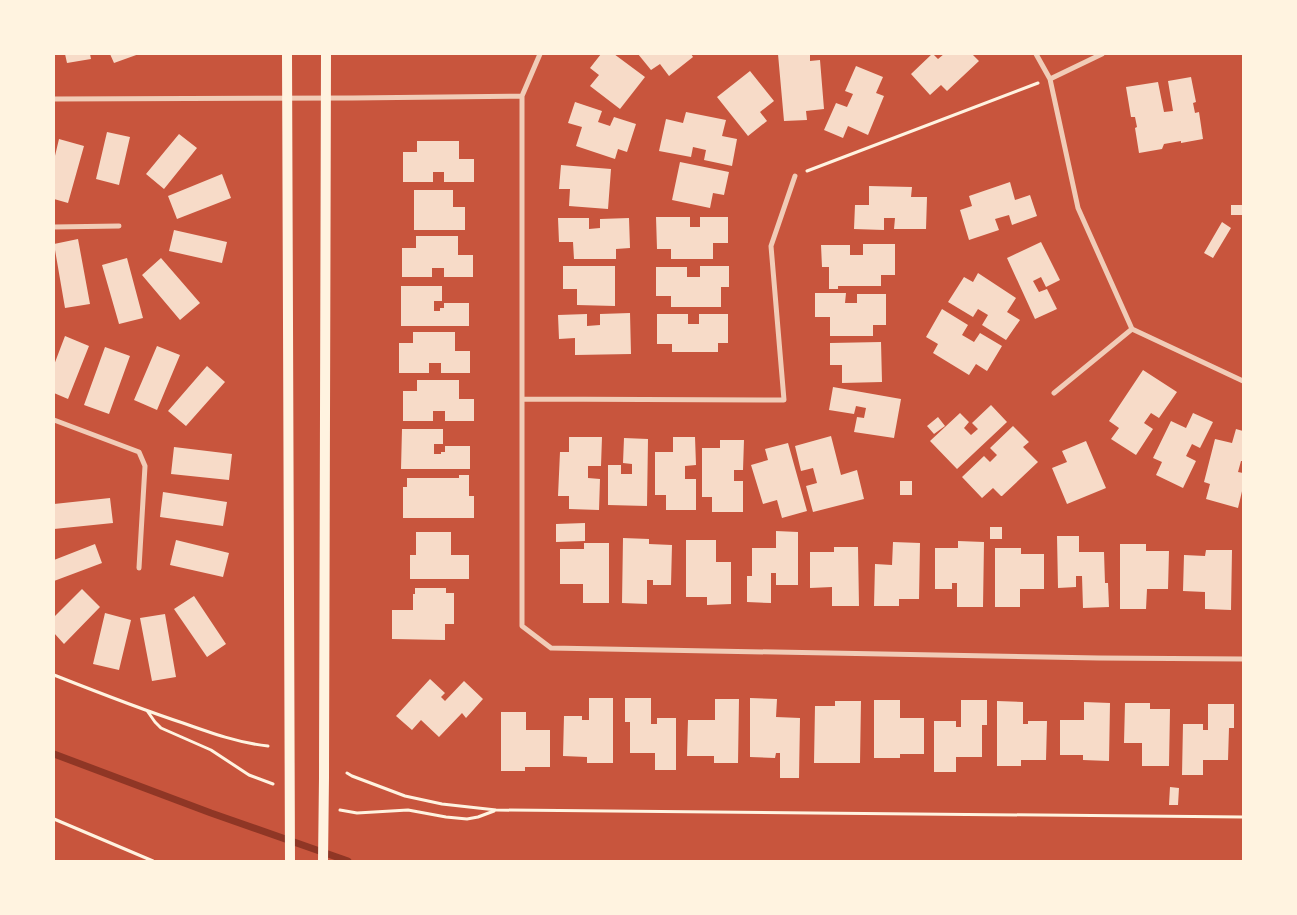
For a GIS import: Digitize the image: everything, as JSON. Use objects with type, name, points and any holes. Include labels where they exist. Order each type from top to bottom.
[{"type":"main road","points":[[287,54],[290,861]]},
{"type":"main road","points":[[323,861],[326,54]]},
{"type":"street","points":[[540,54],[522,96],[522,626],[551,648],[1243,659]]},
{"type":"street","points":[[1036,54],[1050,79],[1078,208],[1132,329],[1243,382]]},
{"type":"street","points":[[1050,79],[1102,54]]},
{"type":"street","points":[[54,99],[522,96]]},
{"type":"street","points":[[523,399],[784,400],[772,246],[795,176]]},
{"type":"street","points":[[54,227],[119,226]]},
{"type":"street","points":[[1054,393],[1132,329]]},
{"type":"street","points":[[54,420],[139,452],[146,466],[139,568]]},
{"type":"path","points":[[795,176],[1050,79]]},
{"type":"path","points":[[54,675],[148,712],[202,730],[250,744],[268,746]]},
{"type":"path","points":[[347,773],[405,796],[442,804],[496,810],[1243,817]]},
{"type":"path","points":[[54,819],[153,861]]},
{"type":"building","points":[[65,54],[90,54],[91,59],[67,63]]},
{"type":"building","points":[[110,54],[139,54],[114,63]]},
{"type":"building","points":[[601,54],[614,54],[645,77],[620,109],[590,86],[599,75],[590,68]]},
{"type":"building","points":[[638,54],[691,54],[693,57],[669,76],[660,64],[651,70]]},
{"type":"building","points":[[778,54],[810,54],[810,61],[820,60],[824,109],[806,111],[807,120],[784,121]]},
{"type":"building","points":[[932,54],[938,59],[944,54],[972,54],[979,61],[947,91],[941,85],[930,95],[911,74]]},
{"type":"building","points":[[856,66],[883,77],[876,93],[884,96],[868,135],[848,126],[843,138],[824,130],[836,103],[847,107],[853,94],[845,91]]},
{"type":"building","points":[[750,71],[774,101],[760,112],[767,121],[748,136],[717,97]]},
{"type":"building","points":[[1191,77],[1196,102],[1193,103],[1195,113],[1199,112],[1203,139],[1164,144],[1162,149],[1139,153],[1135,128],[1137,127],[1135,117],[1131,117],[1126,87],[1158,82],[1164,112],[1173,111],[1168,81]]},
{"type":"building","points":[[575,102],[602,111],[598,122],[610,126],[614,117],[636,124],[627,152],[618,149],[615,159],[576,146],[582,127],[568,123]]},
{"type":"building","points":[[686,112],[726,120],[722,136],[737,139],[732,166],[704,160],[706,150],[693,147],[691,157],[659,151],[666,119],[683,123]]},
{"type":"building","points":[[107,132],[130,137],[119,185],[96,179]]},
{"type":"building","points":[[179,134],[197,148],[164,189],[146,174]]},
{"type":"building","points":[[59,139],[84,146],[68,203],[54,199],[54,160]]},
{"type":"building","points":[[417,141],[459,141],[459,159],[474,159],[474,182],[444,182],[444,172],[433,172],[433,182],[403,182],[403,152],[417,152]]},
{"type":"building","points":[[680,162],[729,172],[724,195],[713,193],[710,208],[672,200]]},
{"type":"building","points":[[561,165],[611,169],[608,209],[569,206],[570,189],[559,189]]},
{"type":"building","points":[[222,174],[231,198],[177,219],[168,196]]},
{"type":"building","points":[[1010,182],[1015,200],[1030,195],[1037,216],[1012,225],[1009,215],[995,219],[999,230],[969,240],[960,210],[972,206],[969,196]]},
{"type":"building","points":[[869,186],[912,187],[911,197],[927,197],[926,229],[894,229],[895,218],[884,218],[884,230],[854,229],[855,205],[869,205]]},
{"type":"building","points":[[414,190],[453,190],[453,207],[465,207],[465,230],[414,230]]},
{"type":"building","points":[[1231,205],[1243,205],[1243,215],[1231,215]]},
{"type":"building","points":[[656,217],[690,217],[690,227],[700,227],[700,217],[728,217],[728,243],[713,243],[713,259],[671,259],[671,249],[657,249]]},
{"type":"building","points":[[558,218],[589,218],[589,229],[600,228],[600,219],[629,218],[630,248],[616,249],[616,259],[574,259],[573,242],[559,242]]},
{"type":"building","points":[[1222,222],[1231,228],[1213,258],[1204,253]]},
{"type":"building","points":[[174,230],[227,242],[222,263],[169,251]]},
{"type":"building","points":[[416,236],[458,236],[458,255],[473,255],[473,277],[444,277],[444,268],[432,268],[432,277],[402,277],[402,248],[416,248]]},
{"type":"building","points":[[78,239],[90,304],[65,308],[54,244]]},
{"type":"building","points":[[1041,242],[1060,280],[1046,287],[1041,277],[1033,281],[1039,292],[1047,289],[1057,309],[1035,319],[1007,258]]},
{"type":"building","points":[[863,244],[895,244],[895,275],[881,275],[881,286],[838,286],[838,289],[829,289],[829,267],[822,267],[821,245],[850,245],[850,255],[863,255]]},
{"type":"building","points":[[127,258],[143,318],[119,324],[102,265]]},
{"type":"building","points":[[161,258],[200,303],[180,320],[142,275]]},
{"type":"building","points":[[563,266],[615,266],[615,306],[577,305],[577,289],[563,289]]},
{"type":"building","points":[[700,266],[729,266],[729,287],[721,287],[721,307],[671,307],[671,296],[656,296],[656,267],[687,267],[687,277],[700,277]]},
{"type":"building","points":[[978,273],[1016,298],[1007,312],[1020,320],[1006,340],[982,325],[988,315],[978,309],[973,317],[948,302],[964,277],[973,282]]},
{"type":"building","points":[[401,286],[442,286],[442,301],[434,301],[434,311],[440,311],[440,308],[444,308],[444,303],[469,303],[469,326],[401,326]]},
{"type":"building","points":[[815,293],[846,293],[845,303],[857,303],[857,294],[886,294],[886,325],[873,325],[873,336],[830,336],[830,317],[815,317]]},
{"type":"building","points":[[942,309],[968,325],[962,335],[974,342],[980,333],[1002,346],[987,371],[976,364],[969,375],[933,353],[938,344],[926,337]]},
{"type":"building","points":[[630,313],[631,354],[575,355],[575,338],[559,339],[558,315],[587,314],[587,326],[600,325],[600,314]]},
{"type":"building","points":[[657,314],[688,314],[688,324],[699,324],[699,314],[728,314],[728,343],[718,343],[718,352],[672,352],[672,344],[657,344]]},
{"type":"building","points":[[413,332],[455,332],[455,351],[470,351],[470,373],[441,373],[441,363],[429,363],[429,373],[399,373],[399,343],[413,343]]},
{"type":"building","points":[[65,336],[89,346],[68,399],[54,393],[54,365]]},
{"type":"building","points":[[881,342],[882,382],[842,383],[842,365],[830,365],[830,343]]},
{"type":"building","points":[[157,346],[180,355],[157,410],[134,400]]},
{"type":"building","points":[[105,347],[130,356],[109,414],[84,405]]},
{"type":"building","points":[[207,366],[225,382],[186,426],[168,411]]},
{"type":"building","points":[[1143,370],[1177,392],[1159,418],[1151,413],[1144,423],[1153,429],[1136,455],[1111,439],[1119,428],[1109,421]]},
{"type":"building","points":[[417,380],[459,380],[459,399],[474,399],[474,421],[445,421],[445,411],[433,411],[433,421],[403,421],[403,391],[417,391]]},
{"type":"building","points":[[833,387],[901,399],[894,438],[854,432],[857,417],[864,418],[866,408],[856,406],[854,414],[829,410]]},
{"type":"building","points":[[991,405],[1007,422],[957,469],[930,441],[960,413],[969,422],[964,428],[971,435],[978,429],[972,423]]},
{"type":"building","points":[[1193,413],[1213,422],[1200,448],[1192,444],[1186,456],[1196,461],[1183,488],[1156,475],[1162,462],[1153,458],[1171,421],[1186,428]]},
{"type":"building","points":[[938,417],[945,426],[934,434],[927,426]]},
{"type":"building","points":[[1013,426],[1029,442],[1023,447],[1038,462],[1002,496],[993,488],[982,498],[962,477],[984,456],[990,462],[997,455],[990,448]]},
{"type":"building","points":[[402,429],[443,429],[443,444],[434,444],[434,454],[445,452],[445,446],[470,446],[470,469],[401,469]]},
{"type":"building","points":[[1236,429],[1243,431],[1243,461],[1241,461],[1238,472],[1243,473],[1243,487],[1238,508],[1206,499],[1210,484],[1204,482],[1215,439],[1232,443]]},
{"type":"building","points":[[831,436],[841,475],[857,470],[864,499],[813,512],[806,486],[817,483],[813,468],[801,471],[795,446]]},
{"type":"building","points":[[569,437],[602,437],[601,466],[588,466],[588,478],[600,479],[599,510],[569,509],[569,496],[558,496],[560,452],[569,452]]},
{"type":"building","points":[[673,437],[695,437],[696,465],[685,466],[685,479],[696,479],[696,510],[666,510],[666,495],[655,495],[655,452],[673,452]]},
{"type":"building","points":[[624,438],[648,439],[647,506],[608,505],[608,465],[621,465],[621,474],[632,474],[632,464],[623,463]]},
{"type":"building","points":[[720,440],[744,440],[743,470],[734,470],[734,481],[743,481],[743,512],[712,512],[712,497],[702,497],[702,448],[720,448]]},
{"type":"building","points":[[1086,441],[1106,488],[1067,504],[1052,468],[1067,462],[1062,451]]},
{"type":"building","points":[[788,443],[807,511],[782,518],[777,500],[763,504],[751,465],[768,460],[765,449]]},
{"type":"building","points":[[174,447],[232,454],[229,480],[171,474]]},
{"type":"building","points":[[459,475],[469,475],[469,496],[474,496],[474,518],[403,518],[403,487],[407,487],[407,478],[459,478]]},
{"type":"building","points":[[900,481],[912,481],[912,495],[900,495]]},
{"type":"building","points":[[163,492],[227,502],[223,526],[160,517]]},
{"type":"building","points":[[110,498],[113,523],[54,529],[54,504]]},
{"type":"building","points":[[585,523],[585,541],[556,542],[556,524]]},
{"type":"building","points":[[990,527],[1002,527],[1002,539],[990,539]]},
{"type":"building","points":[[776,531],[798,532],[798,585],[776,585],[776,573],[771,573],[771,603],[747,602],[747,576],[752,576],[752,548],[776,548]]},
{"type":"building","points":[[416,532],[451,532],[451,555],[469,555],[469,579],[410,579],[410,555],[416,555]]},
{"type":"building","points":[[1057,536],[1079,536],[1079,552],[1104,552],[1105,583],[1108,583],[1109,607],[1083,608],[1082,576],[1076,576],[1076,587],[1058,588]]},
{"type":"building","points":[[623,538],[649,539],[649,544],[672,545],[671,585],[653,585],[653,580],[647,580],[647,604],[622,603]]},
{"type":"building","points":[[176,540],[229,553],[223,577],[170,565]]},
{"type":"building","points":[[686,540],[716,540],[716,562],[731,562],[731,604],[707,605],[707,597],[686,597]]},
{"type":"building","points":[[958,541],[984,542],[983,607],[957,607],[957,583],[952,583],[952,589],[935,589],[935,548],[958,548]]},
{"type":"building","points":[[893,542],[920,543],[919,599],[899,599],[899,606],[874,606],[875,564],[892,565]]},
{"type":"building","points":[[584,543],[609,543],[609,603],[583,603],[583,584],[560,584],[560,549],[584,549]]},
{"type":"building","points":[[95,544],[102,563],[54,581],[54,560]]},
{"type":"building","points":[[1120,544],[1146,544],[1146,551],[1169,551],[1168,589],[1147,589],[1146,609],[1120,609]]},
{"type":"building","points":[[834,547],[858,547],[859,606],[832,606],[832,587],[810,588],[810,552],[834,552]]},
{"type":"building","points":[[995,548],[1021,548],[1021,554],[1044,554],[1044,589],[1020,589],[1020,607],[995,607]]},
{"type":"building","points":[[1206,550],[1232,550],[1231,610],[1205,609],[1205,592],[1183,591],[1184,555],[1205,556]]},
{"type":"building","points":[[415,588],[446,588],[446,593],[454,593],[454,624],[445,624],[445,640],[392,639],[392,610],[413,610]]},
{"type":"building","points":[[82,589],[100,607],[64,644],[54,633],[54,617]]},
{"type":"building","points":[[194,596],[226,644],[207,657],[174,609]]},
{"type":"building","points":[[105,613],[131,620],[119,670],[93,664]]},
{"type":"building","points":[[165,614],[176,677],[152,681],[140,618]]},
{"type":"building","points":[[430,679],[445,693],[441,697],[445,701],[464,681],[483,699],[466,718],[462,713],[439,737],[421,720],[412,730],[396,716]]},
{"type":"building","points":[[589,698],[613,698],[613,763],[587,763],[587,757],[563,756],[564,716],[582,716],[582,720],[589,720]]},
{"type":"building","points":[[625,698],[651,698],[651,724],[657,724],[657,718],[676,718],[676,770],[655,770],[655,753],[630,753],[630,722],[625,722]]},
{"type":"building","points":[[750,698],[777,699],[776,717],[800,718],[799,778],[780,778],[780,753],[776,753],[775,758],[750,757]]},
{"type":"building","points":[[715,699],[739,699],[738,763],[714,763],[714,756],[687,756],[688,720],[715,720]]},
{"type":"building","points":[[874,700],[900,700],[900,718],[924,718],[924,754],[900,754],[900,758],[874,758]]},
{"type":"building","points":[[961,700],[987,700],[987,725],[982,725],[982,757],[956,757],[956,772],[934,772],[934,721],[956,721],[956,727],[961,727]]},
{"type":"building","points":[[835,701],[861,701],[860,763],[814,763],[815,706],[835,706]]},
{"type":"building","points":[[997,701],[1023,702],[1023,724],[1028,724],[1028,721],[1047,721],[1046,760],[1021,760],[1021,766],[997,766]]},
{"type":"building","points":[[1084,702],[1110,703],[1109,761],[1083,760],[1083,755],[1060,755],[1060,720],[1084,720]]},
{"type":"building","points":[[1125,703],[1150,703],[1150,709],[1170,709],[1169,766],[1142,766],[1142,743],[1124,743]]},
{"type":"building","points":[[1208,704],[1234,704],[1234,728],[1229,728],[1228,760],[1203,760],[1203,775],[1182,775],[1183,724],[1203,724],[1203,730],[1208,730]]},
{"type":"building","points":[[501,712],[526,712],[526,730],[550,730],[550,767],[525,767],[525,771],[501,771]]},
{"type":"building","points":[[1170,787],[1179,788],[1178,805],[1169,805]]},
{"type":"waterway","points":[[54,754],[211,813],[348,861]]}]
